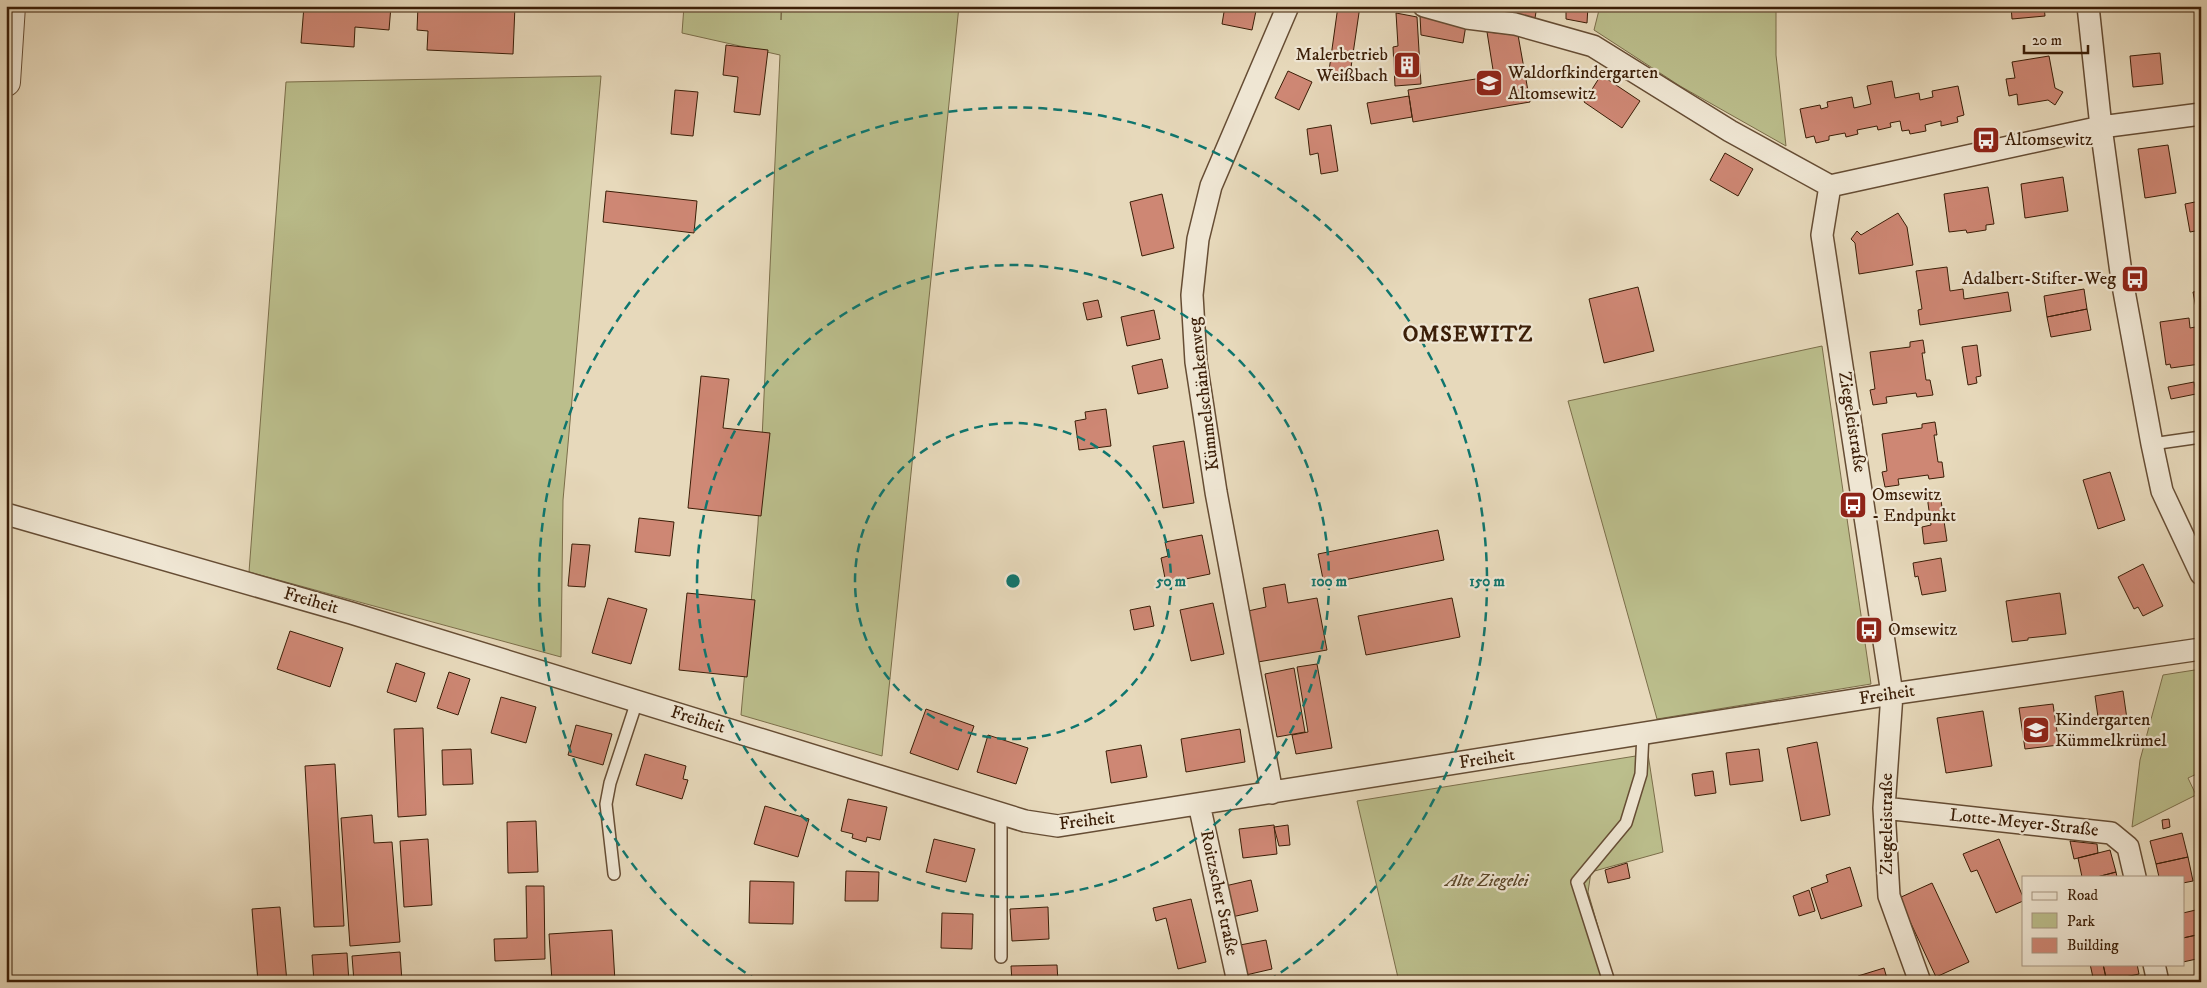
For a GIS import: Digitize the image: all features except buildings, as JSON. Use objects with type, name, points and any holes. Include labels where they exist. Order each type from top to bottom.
[{"type":"street","points":[[6,82],[11,6]]},
{"type":"street","name":"Kümmelschänkenweg","points":[[1272,793],[1216,492],[1196,362],[1192,295],[1198,239],[1211,186],[1288,6]]},
{"type":"street","points":[[1424,6],[1467,18],[1515,24],[1593,46],[1730,131],[1830,186],[2101,127],[2201,114]]},
{"type":"street","points":[[2088,6],[2101,127],[2122,280],[2152,444],[2162,491],[2201,574]]},
{"type":"street","name":"Ziegeleistraße","points":[[1830,186],[1822,235],[1892,694],[1884,808],[1889,896],[1920,982]]},
{"type":"street","name":"Freiheit","points":[[6,514],[351,613],[1041,825],[1058,826],[1892,694],[2201,649]]},
{"type":"street","name":"Roitzscher Straße","points":[[1199,804],[1238,982]]},
{"type":"street","name":"Lotte-Meyer-Straße","points":[[1884,808],[2111,833],[2128,847],[2135,876]]},
{"type":"street","points":[[2154,966],[2158,982]]},
{"type":"lane","points":[[2152,444],[2201,437]]},
{"type":"lane","points":[[614,874],[606,804],[610,783],[637,701]]},
{"type":"lane","points":[[1609,982],[1578,882],[1626,823],[1640,774],[1643,734]]},
{"type":"lane","points":[[1001,814],[1001,957]]},
{"type":"green space","points":[[684,6],[781,6],[781,20],[782,6],[959,6],[882,756],[741,715],[758,524],[780,55],[682,33]]},
{"type":"green space","points":[[1600,6],[1776,6],[1776,55],[1786,146],[1680,86],[1594,30]]},
{"type":"green space","points":[[601,76],[563,500],[561,657],[249,572],[286,82]]},
{"type":"green space","points":[[1822,346],[1871,684],[1657,719],[1568,401]]},
{"type":"green space","points":[[2201,669],[2201,772],[2188,778],[2196,795],[2132,827],[2140,760],[2163,675]]},
{"type":"green space","name":"Alte Ziegelei","points":[[1648,754],[1663,852],[1591,872],[1588,892],[1614,982],[1399,982],[1357,801]]},
{"type":"place","name":"Malerbetrieb Weißbach","points":[[1407,65]]},
{"type":"place","name":"Waldorfkindergarten Altomsewitz","points":[[1489,83]]},
{"type":"place","name":"Altomsewitz","points":[[1986,140]]},
{"type":"place","name":"Adalbert-Stifter-Weg","points":[[2135,279]]},
{"type":"place","name":"Omsewitz - Endpunkt","points":[[1853,505]]},
{"type":"place","name":"Omsewitz","points":[[1869,630]]},
{"type":"place","name":"Kindergarten Kümmelkrümel","points":[[2036,730]]},
{"type":"district","name":"OMSEWITZ","points":[[1468,334]]}]
